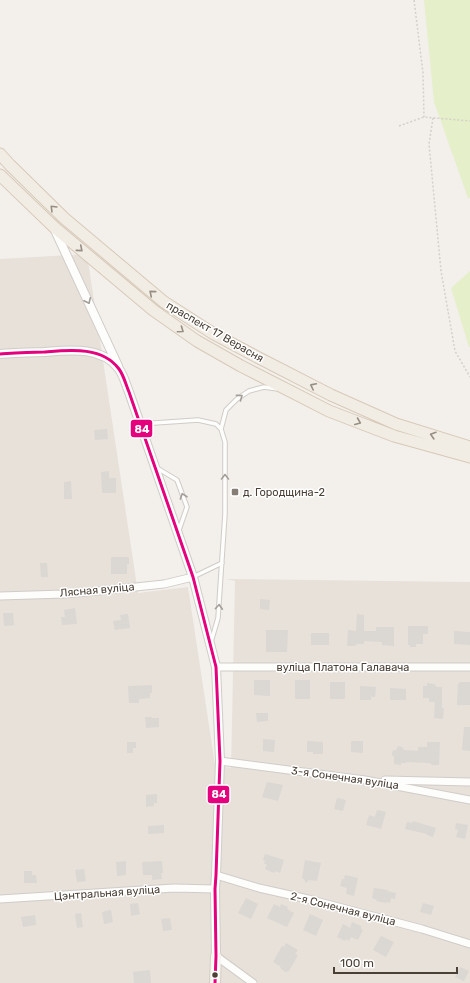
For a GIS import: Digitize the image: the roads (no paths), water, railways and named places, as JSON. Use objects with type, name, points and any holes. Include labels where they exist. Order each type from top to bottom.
[{"type":"main road","name":"праспект 17 Верасня","points":[[0,154],[64,218],[158,298],[214,334],[331,395],[396,424],[470,447]]},
{"type":"main road","name":"праспект 17 Верасня","points":[[0,175],[54,227],[153,310],[191,336],[241,366],[329,411],[394,436],[470,457]]},
{"type":"main road","points":[[215,983],[216,956]]},
{"type":"street","points":[[54,227],[129,392],[193,577],[216,667],[220,761],[215,889],[216,956],[253,983]]},
{"type":"street","points":[[0,354],[70,350],[90,352],[109,360],[120,370]]},
{"type":"street","name":"Лясная вуліца","points":[[0,596],[98,592],[164,584],[193,577]]},
{"type":"street","name":"вуліца Платона Галавача","points":[[216,667],[470,667]]},
{"type":"street","name":"3-я Сонечная вуліца","points":[[220,761],[365,780],[470,800]]},
{"type":"street","points":[[365,780],[470,782]]},
{"type":"street","name":"2-я Сонечная вуліца","points":[[216,875],[259,888],[308,899],[422,929],[470,944]]},
{"type":"street","name":"Цэнтральная вуліца","points":[[0,899],[174,888],[215,889]]},
{"type":"lane","points":[[221,429],[226,410],[237,399],[249,391],[264,387],[292,392]]},
{"type":"lane","points":[[140,424],[198,420],[216,424],[221,429],[225,442],[225,514],[218,618],[210,645]]},
{"type":"lane","points":[[155,467],[177,480],[184,500],[186,507],[178,533]]},
{"type":"lane","points":[[193,577],[222,563]]},
{"type":"place","name":"д. Городщина-2","points":[[235,492]]}]
